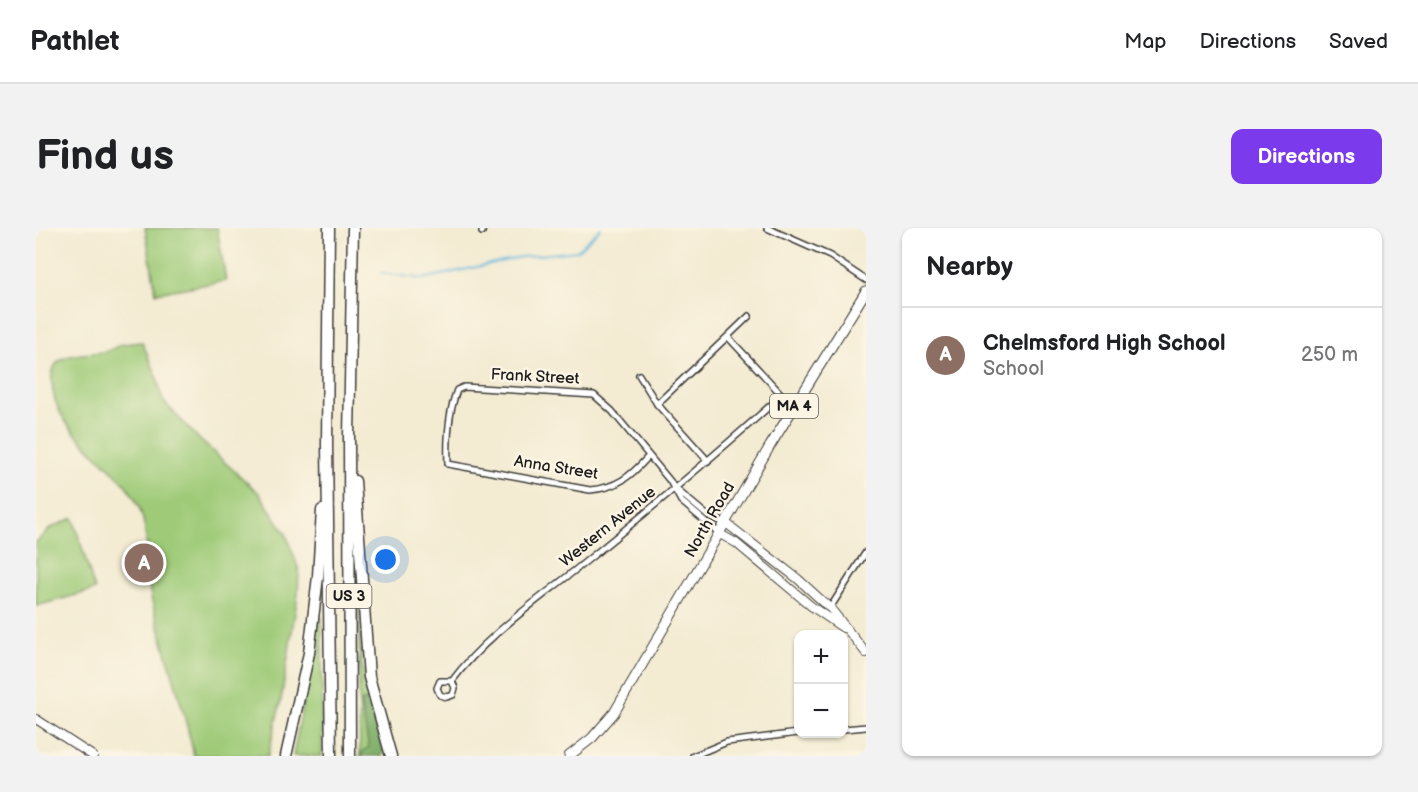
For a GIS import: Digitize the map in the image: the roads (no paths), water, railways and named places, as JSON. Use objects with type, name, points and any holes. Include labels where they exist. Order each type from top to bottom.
[{"type":"highway","name":"US 3","points":[[329,228],[327,444],[331,756]]},
{"type":"highway","name":"US 3","points":[[350,756],[350,436],[353,228]]},
{"type":"highway","points":[[350,436],[359,511],[369,677],[391,756]]},
{"type":"highway","points":[[286,756],[314,619],[327,444]]},
{"type":"main road","name":"North Road","points":[[569,756],[592,738],[614,713],[866,291]]},
{"type":"street","points":[[767,228],[830,256],[866,279]]},
{"type":"street","points":[[657,404],[749,316]]},
{"type":"street","name":"Western Avenue","points":[[452,681],[463,666],[494,637],[675,489],[782,395],[728,337]]},
{"type":"street","points":[[639,375],[657,404],[708,461]]},
{"type":"street","name":"Frank Street","points":[[448,464],[447,438],[457,390],[484,388],[594,395],[612,411],[675,489],[708,516],[726,523]]},
{"type":"street","name":"Anna Street","points":[[448,464],[590,490],[607,489],[628,478],[648,457]]},
{"type":"street","name":"Frank Street","points":[[675,489],[681,501],[720,534]]},
{"type":"street","points":[[726,523],[798,579],[830,608],[866,653]]},
{"type":"street","points":[[720,534],[736,543],[811,606],[854,636]]},
{"type":"street","points":[[830,608],[866,552]]},
{"type":"street","points":[[36,719],[93,756]]},
{"type":"street","points":[[848,729],[866,727]]},
{"type":"street","points":[[693,756],[727,742],[794,734]]},
{"type":"waterway","points":[[381,273],[423,279],[521,257],[577,251],[601,228]]},
{"type":"place","name":"Chelmsford High School","points":[[144,563]]}]
